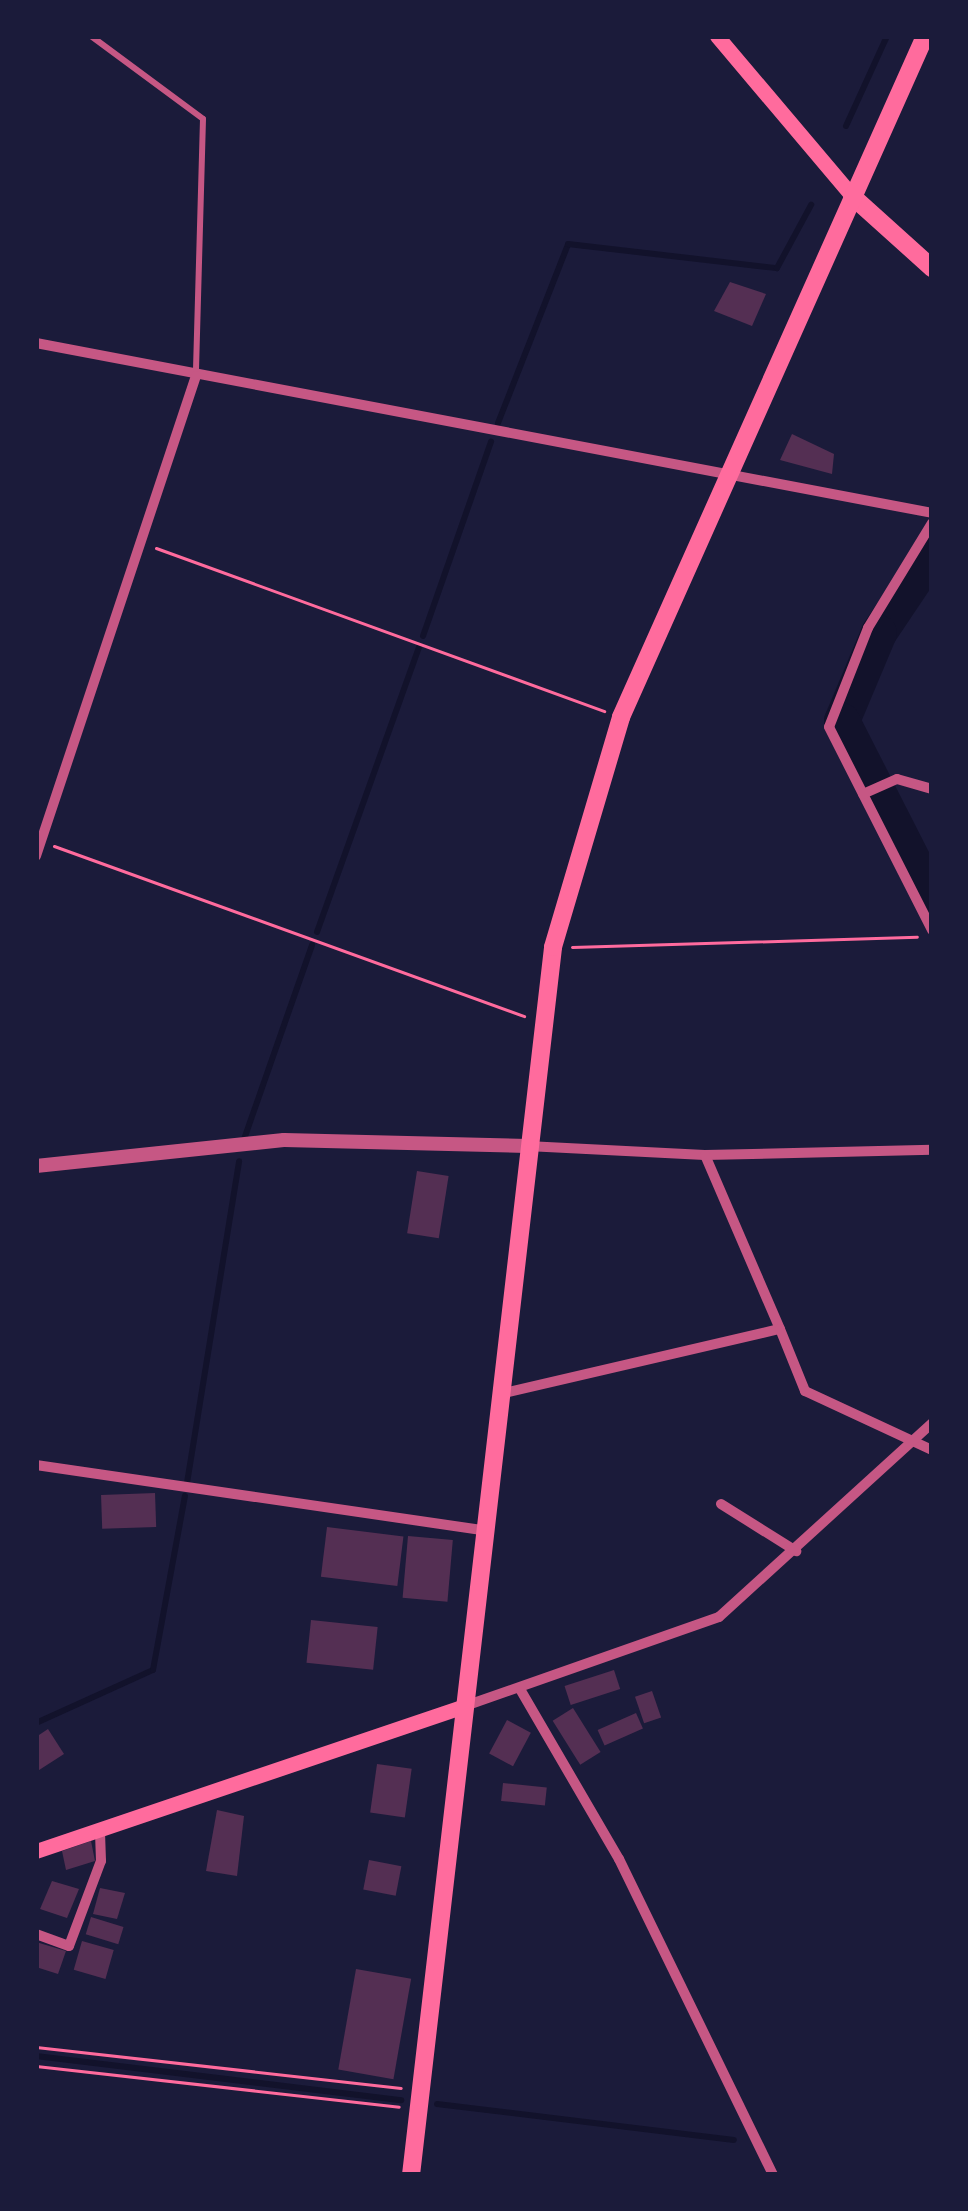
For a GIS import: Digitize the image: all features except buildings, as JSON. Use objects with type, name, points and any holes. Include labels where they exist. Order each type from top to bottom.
[{"type":"main road","points":[[717,36],[852,196],[932,268]]},
{"type":"main road","points":[[411,2175],[553,947],[621,717],[925,36]]},
{"type":"main road","points":[[36,1851],[100,1834],[465,1706]]},
{"type":"street","points":[[36,343],[932,513]]},
{"type":"street","points":[[36,856],[196,376]]},
{"type":"street","points":[[932,523],[868,628],[829,727],[932,934]]},
{"type":"street","points":[[862,794],[897,778],[932,789]]},
{"type":"street","points":[[36,1166],[284,1140],[705,1155],[932,1150]]},
{"type":"street","points":[[705,1155],[805,1391],[932,1450]]},
{"type":"street","points":[[498,1395],[780,1329]]},
{"type":"street","points":[[465,1706],[719,1617],[932,1423]]},
{"type":"street","points":[[36,1465],[483,1530]]},
{"type":"street","points":[[721,1504],[796,1551]]},
{"type":"street","points":[[520,1689],[619,1859],[773,2175]]},
{"type":"street","points":[[36,1934],[69,1946],[101,1862],[100,1834]]},
{"type":"lane","points":[[91,36],[203,119],[196,376]]},
{"type":"path","points":[[143,543],[621,717]]},
{"type":"path","points":[[41,841],[541,1022]]},
{"type":"path","points":[[553,947],[932,934]]},
{"type":"path","points":[[36,2047],[420,2100]]},
{"type":"path","points":[[36,2066],[420,2100]]},
{"type":"waterway","points":[[846,126],[887,36]]},
{"type":"waterway","points":[[498,423],[568,244],[777,268],[811,205]]},
{"type":"waterway","points":[[423,636],[491,442]]},
{"type":"waterway","points":[[932,554],[879,633],[842,721],[932,898]]},
{"type":"waterway","points":[[317,932],[419,647]]},
{"type":"waterway","points":[[242,1145],[312,945]]},
{"type":"waterway","points":[[187,1483],[239,1161]]},
{"type":"waterway","points":[[36,1723],[153,1670],[185,1496]]},
{"type":"waterway","points":[[36,2056],[401,2100]]},
{"type":"waterway","points":[[437,2104],[734,2140]]}]
